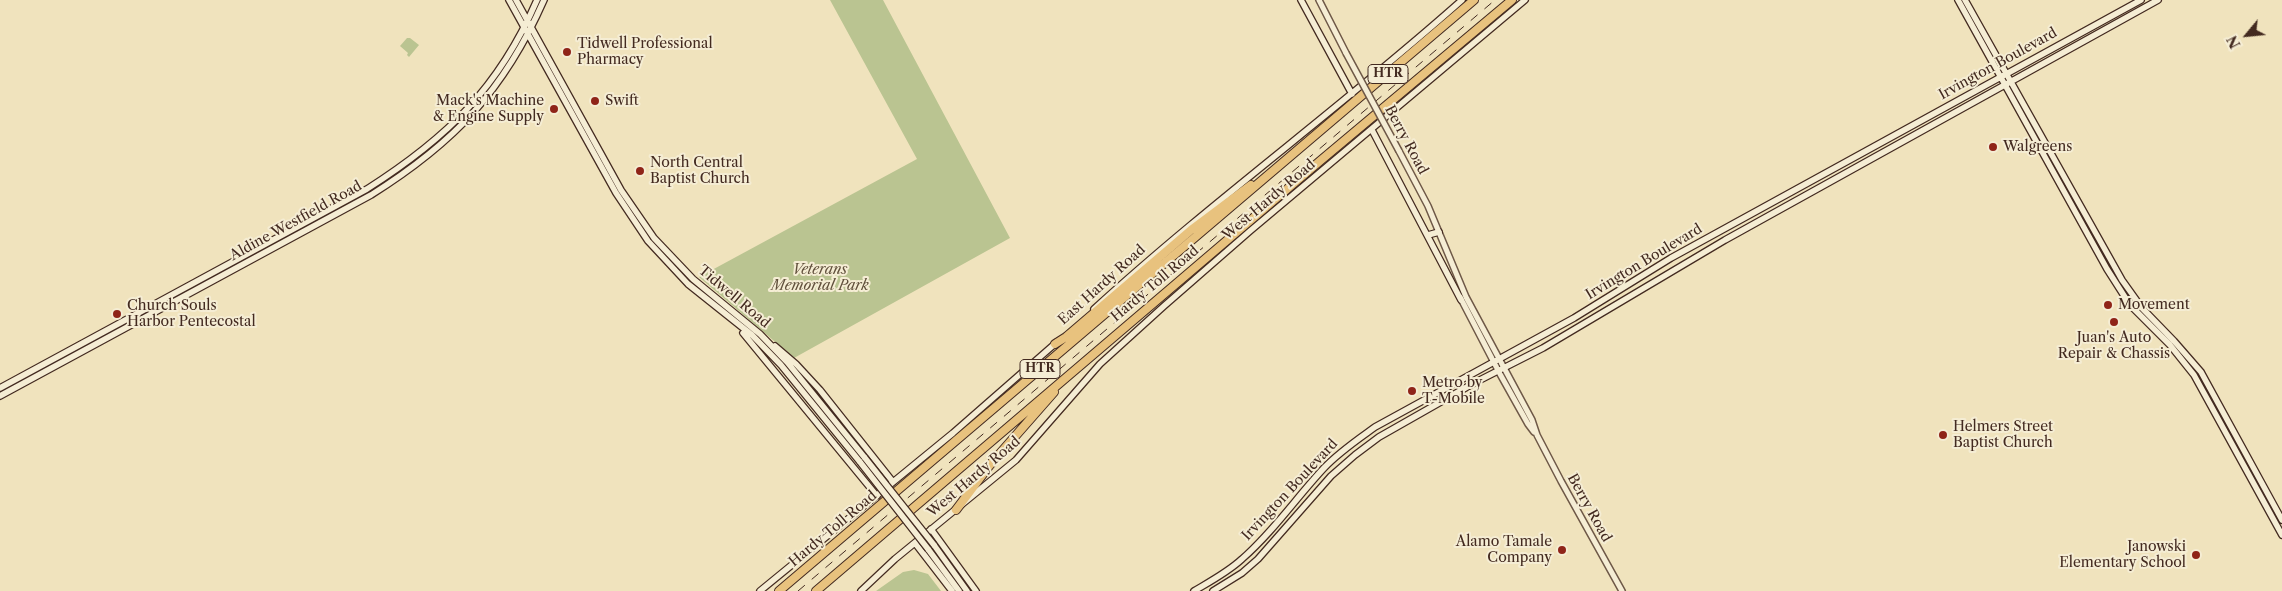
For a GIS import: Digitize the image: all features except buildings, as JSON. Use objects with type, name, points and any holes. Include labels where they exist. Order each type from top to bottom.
[{"type":"highway","name":"Hardy Toll Road","points":[[779,591],[1474,0]]},
{"type":"highway","name":"Hardy Toll Road","points":[[816,591],[1071,372],[1512,0]]},
{"type":"highway","points":[[1055,344],[1066,338],[1210,214],[1301,148]]},
{"type":"highway","points":[[956,510],[989,466],[1071,372]]},
{"type":"main road","name":"Tidwell Road","points":[[509,0],[584,135],[648,241],[688,284],[727,314],[781,365],[862,460]]},
{"type":"main road","name":"Tidwell Road","points":[[516,0],[590,132],[618,192],[672,258],[711,296],[760,334],[787,362],[862,460],[967,591]]},
{"type":"main road","name":"Aldine Westfield Road","points":[[530,24],[537,0]]},
{"type":"main road","name":"Aldine Westfield Road","points":[[0,396],[32,375],[288,235],[371,195],[419,164],[478,110],[544,0]]},
{"type":"main road","points":[[1301,0],[1352,94]]},
{"type":"main road","name":"East Hardy Road","points":[[760,591],[954,433],[1157,252],[1230,190],[1352,94],[1462,0]]},
{"type":"main road","name":"West Hardy Road","points":[[861,591],[931,529],[1016,460],[1100,364],[1250,231],[1525,0]]},
{"type":"main road","points":[[1958,0],[1972,18]]},
{"type":"main road","points":[[1965,0],[1972,18],[2095,241],[2136,301],[2172,343],[2201,372],[2282,535]]},
{"type":"main road","name":"Irvington Boulevard","points":[[1194,591],[1225,573],[1242,559],[1266,536],[1325,468],[1350,445],[1375,427],[1500,360],[1676,255],[2141,0]]},
{"type":"main road","name":"Irvington Boulevard","points":[[1214,591],[1242,573],[1258,559],[1332,476],[1354,454],[1379,437],[1561,338],[1725,240],[2158,0]]},
{"type":"main road","points":[[2113,15],[2117,23]]},
{"type":"main road","points":[[2039,56],[2043,63]]},
{"type":"main road","points":[[1372,130],[1461,300]]},
{"type":"main road","points":[[584,135],[590,132]]},
{"type":"main road","points":[[1428,235],[1439,232]]},
{"type":"main road","points":[[1613,306],[1614,297],[1619,290]]},
{"type":"main road","points":[[727,314],[877,496]]},
{"type":"main road","points":[[760,334],[796,364],[893,482]]},
{"type":"main road","name":"Aldine Westfield Road","points":[[0,388],[32,375]]},
{"type":"main road","points":[[2239,448],[2282,520]]},
{"type":"main road","points":[[870,486],[876,488],[883,483],[884,469]]},
{"type":"main road","points":[[931,529],[976,591]]},
{"type":"main road","points":[[922,552],[925,542],[930,539],[939,539]]},
{"type":"main road","points":[[915,543],[952,591]]},
{"type":"main road","name":"Tidwell Road","points":[[931,547],[959,591]]},
{"type":"street","name":"Berry Road","points":[[1318,0],[1428,206],[1466,297],[1622,591]]},
{"type":"street","name":"Berry Road","points":[[1453,268],[1461,300],[1528,424],[1538,435]]},
{"type":"green space","name":"Veterans Memorial Park","points":[[830,0],[883,0],[1010,238],[794,358],[699,277],[917,159]]},
{"type":"green space","points":[[407,38],[410,38],[419,45],[409,57],[408,53],[400,46]]},
{"type":"green space","points":[[914,570],[928,574],[941,591],[876,591],[903,572]]},
{"type":"railway","points":[[798,591],[1495,0]]},
{"type":"place","name":"Tidwell Professional Pharmacy","points":[[567,52]]},
{"type":"place","name":"Swift","points":[[595,101]]},
{"type":"place","name":"Mack's Machine & Engine Supply","points":[[554,109]]},
{"type":"place","name":"Walgreens","points":[[1993,147]]},
{"type":"place","name":"North Central Baptist Church","points":[[640,171]]},
{"type":"place","name":"Movement","points":[[2108,305]]},
{"type":"place","name":"Church Souls Harbor Pentecostal","points":[[117,314]]},
{"type":"place","name":"Juan's Auto Repair & Chassis","points":[[2114,322]]},
{"type":"place","name":"Metro by T-Mobile","points":[[1412,391]]},
{"type":"place","name":"Helmers Street Baptist Church","points":[[1943,435]]},
{"type":"place","name":"Alamo Tamale Company","points":[[1562,550]]},
{"type":"place","name":"Janowski Elementary School","points":[[2196,555]]}]
